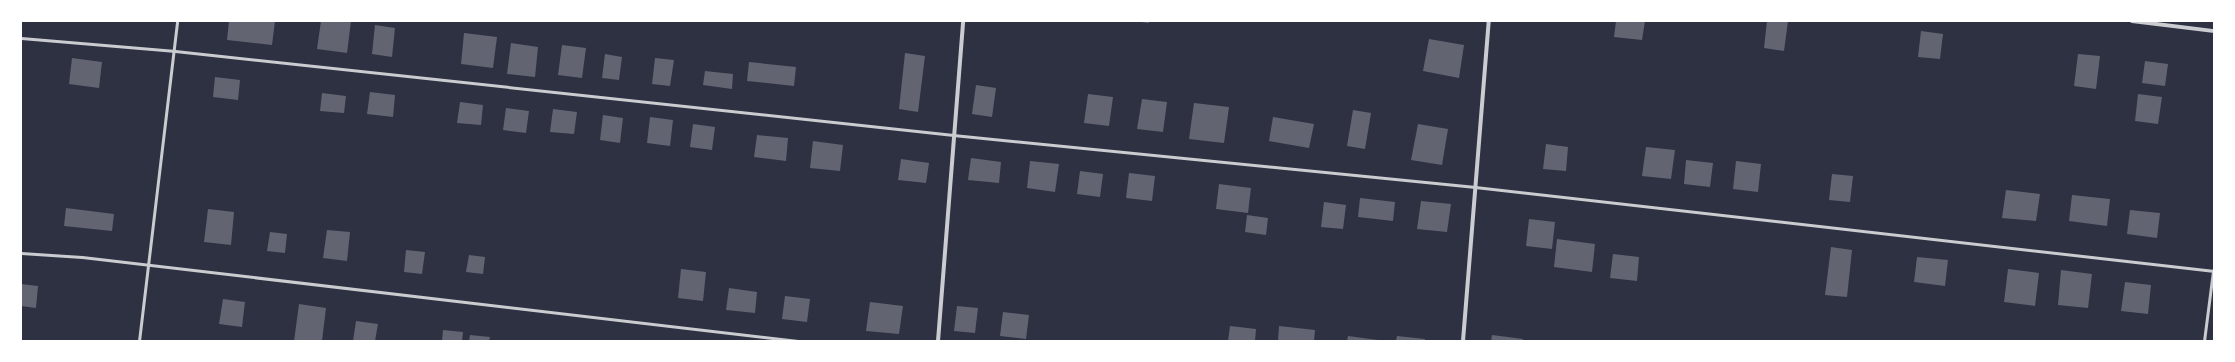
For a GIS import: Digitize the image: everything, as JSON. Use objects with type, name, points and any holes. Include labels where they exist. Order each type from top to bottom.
[{"type":"street","points":[[938,341],[963,21]]},
{"type":"street","points":[[1463,341],[1489,21]]},
{"type":"street","points":[[2132,21],[2214,31]]},
{"type":"lane","points":[[139,341],[175,51],[177,21]]},
{"type":"lane","points":[[21,38],[175,51],[953,135],[1475,187],[2214,271],[2204,341]]},
{"type":"lane","points":[[21,252],[148,265],[798,341]]},
{"type":"building","points":[[229,21],[275,21],[272,45],[227,40]]},
{"type":"building","points":[[321,21],[351,21],[347,53],[317,49]]},
{"type":"building","points":[[1133,21],[1149,21],[1149,23]]},
{"type":"building","points":[[1616,21],[1645,21],[1642,40],[1614,37]]},
{"type":"building","points":[[1767,21],[1788,21],[1784,51],[1764,48]]},
{"type":"building","points":[[375,25],[395,28],[392,57],[372,54]]},
{"type":"building","points":[[1921,31],[1943,34],[1940,59],[1918,57]]},
{"type":"building","points":[[464,33],[497,37],[493,68],[461,64]]},
{"type":"building","points":[[1429,39],[1464,45],[1459,78],[1423,71]]},
{"type":"building","points":[[511,43],[538,47],[535,77],[507,74]]},
{"type":"building","points":[[562,45],[586,48],[582,78],[558,75]]},
{"type":"building","points":[[905,53],[925,56],[918,112],[899,109]]},
{"type":"building","points":[[605,54],[622,57],[619,80],[602,78]]},
{"type":"building","points":[[2078,54],[2100,56],[2096,89],[2074,86]]},
{"type":"building","points":[[72,58],[102,62],[99,88],[69,84]]},
{"type":"building","points":[[655,58],[674,60],[670,86],[652,84]]},
{"type":"building","points":[[2145,61],[2168,64],[2165,86],[2142,83]]},
{"type":"building","points":[[749,62],[796,67],[794,86],[747,81]]},
{"type":"building","points":[[705,71],[733,74],[732,89],[703,85]]},
{"type":"building","points":[[215,77],[240,80],[238,100],[213,97]]},
{"type":"building","points":[[976,85],[996,88],[992,117],[972,114]]},
{"type":"building","points":[[370,92],[395,95],[393,117],[367,114]]},
{"type":"building","points":[[322,93],[346,96],[344,113],[320,111]]},
{"type":"building","points":[[1088,94],[1113,97],[1109,126],[1084,123]]},
{"type":"building","points":[[2138,94],[2162,97],[2158,124],[2135,121]]},
{"type":"building","points":[[1142,99],[1167,102],[1163,132],[1137,129]]},
{"type":"building","points":[[460,102],[483,105],[481,125],[457,123]]},
{"type":"building","points":[[1194,103],[1229,107],[1224,143],[1189,139]]},
{"type":"building","points":[[506,108],[529,111],[526,133],[503,130]]},
{"type":"building","points":[[553,109],[577,112],[574,134],[550,132]]},
{"type":"building","points":[[1353,110],[1371,113],[1365,149],[1347,146]]},
{"type":"building","points":[[603,115],[623,118],[620,143],[600,140]]},
{"type":"building","points":[[650,117],[673,120],[670,146],[647,143]]},
{"type":"building","points":[[1273,117],[1314,124],[1309,148],[1269,141]]},
{"type":"building","points":[[693,124],[715,127],[712,150],[690,147]]},
{"type":"building","points":[[1418,124],[1448,129],[1442,165],[1411,160]]},
{"type":"building","points":[[757,135],[788,138],[786,161],[754,157]]},
{"type":"building","points":[[813,141],[843,145],[840,171],[810,168]]},
{"type":"building","points":[[1546,144],[1568,147],[1566,171],[1543,169]]},
{"type":"building","points":[[1646,147],[1675,150],[1671,179],[1642,176]]},
{"type":"building","points":[[971,158],[1001,162],[999,183],[968,180]]},
{"type":"building","points":[[901,159],[929,163],[926,183],[898,180]]},
{"type":"building","points":[[1686,160],[1713,163],[1710,187],[1684,184]]},
{"type":"building","points":[[1030,161],[1059,164],[1055,192],[1027,188]]},
{"type":"building","points":[[1736,161],[1761,164],[1758,192],[1733,189]]},
{"type":"building","points":[[1080,171],[1103,174],[1100,197],[1077,194]]},
{"type":"building","points":[[1129,173],[1155,176],[1152,201],[1126,198]]},
{"type":"building","points":[[1832,174],[1853,176],[1850,202],[1829,200]]},
{"type":"building","points":[[1219,184],[1251,188],[1248,213],[1216,209]]},
{"type":"building","points":[[2006,190],[2040,194],[2036,221],[2002,218]]},
{"type":"building","points":[[2072,195],[2110,199],[2107,226],[2069,221]]},
{"type":"building","points":[[1360,198],[1395,202],[1393,221],[1358,217]]},
{"type":"building","points":[[1421,201],[1451,204],[1447,232],[1417,229]]},
{"type":"building","points":[[1324,202],[1346,205],[1343,229],[1321,227]]},
{"type":"building","points":[[66,208],[114,214],[112,231],[64,226]]},
{"type":"building","points":[[208,209],[234,212],[231,245],[204,242]]},
{"type":"building","points":[[2130,210],[2160,213],[2157,238],[2127,234]]},
{"type":"building","points":[[1247,215],[1268,218],[1266,235],[1245,232]]},
{"type":"building","points":[[1529,219],[1555,222],[1552,249],[1526,246]]},
{"type":"building","points":[[327,230],[350,232],[347,261],[323,258]]},
{"type":"building","points":[[270,232],[287,234],[285,253],[267,251]]},
{"type":"building","points":[[1557,239],[1595,244],[1592,272],[1554,267]]},
{"type":"building","points":[[1831,247],[1852,250],[1847,297],[1825,295]]},
{"type":"building","points":[[406,250],[425,252],[422,274],[404,272]]},
{"type":"building","points":[[1613,254],[1639,257],[1637,281],[1610,278]]},
{"type":"building","points":[[469,255],[485,257],[483,274],[466,272]]},
{"type":"building","points":[[1917,257],[1948,260],[1945,286],[1914,282]]},
{"type":"building","points":[[681,269],[706,272],[703,301],[678,298]]},
{"type":"building","points":[[2008,269],[2039,273],[2035,306],[2004,302]]},
{"type":"building","points":[[2061,270],[2092,274],[2088,308],[2058,305]]},
{"type":"building","points":[[2125,282],[2151,285],[2148,314],[2121,311]]},
{"type":"building","points":[[21,284],[38,286],[36,308],[21,306]]},
{"type":"building","points":[[729,288],[757,292],[755,313],[726,310]]},
{"type":"building","points":[[785,296],[810,299],[807,322],[782,319]]},
{"type":"building","points":[[223,299],[245,302],[242,327],[219,324]]},
{"type":"building","points":[[870,302],[903,306],[899,334],[866,331]]},
{"type":"building","points":[[299,304],[326,308],[322,341],[294,341]]},
{"type":"building","points":[[957,306],[978,308],[975,333],[954,331]]},
{"type":"building","points":[[1003,312],[1029,315],[1026,339],[1000,336]]},
{"type":"building","points":[[356,321],[378,324],[375,341],[353,341]]},
{"type":"building","points":[[1230,326],[1256,329],[1255,341],[1228,341]]},
{"type":"building","points":[[1279,326],[1315,330],[1314,341],[1278,341]]},
{"type":"building","points":[[443,330],[463,332],[462,341],[442,341]]},
{"type":"building","points":[[470,335],[490,337],[489,341],[469,341]]},
{"type":"building","points":[[1492,335],[1523,339],[1522,341],[1491,341]]},
{"type":"building","points":[[1348,336],[1378,340],[1378,341],[1347,341]]},
{"type":"building","points":[[1397,336],[1425,339],[1425,341],[1396,341]]}]
